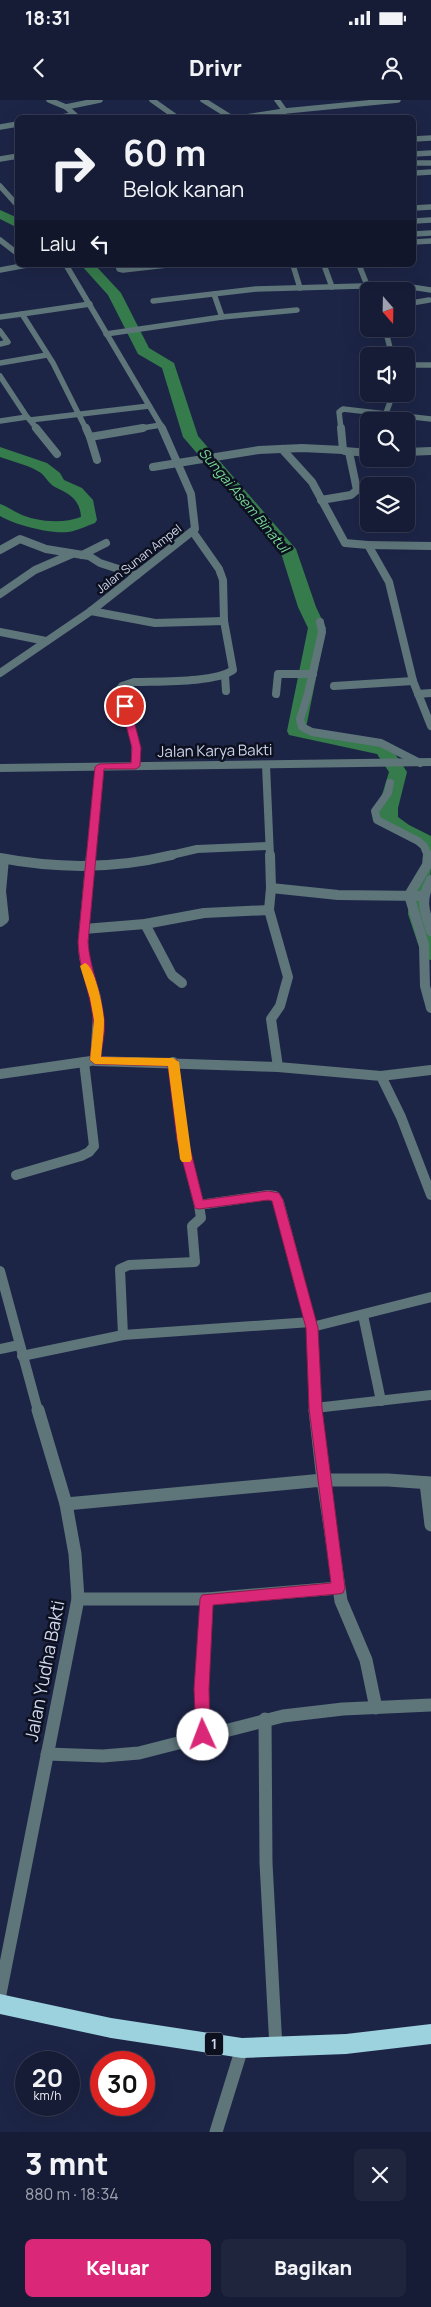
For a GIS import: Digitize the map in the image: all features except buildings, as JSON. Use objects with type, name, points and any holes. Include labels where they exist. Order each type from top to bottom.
[{"type":"highway","name":"1","points":[[0,2004],[111,2028],[242,2048],[276,2048],[431,2034]]},
{"type":"street","points":[[49,100],[76,115]]},
{"type":"street","points":[[66,108],[100,100]]},
{"type":"street","points":[[152,100],[173,115]]},
{"type":"street","points":[[203,100],[227,115]]},
{"type":"street","points":[[276,100],[285,111]]},
{"type":"street","points":[[259,115],[398,100]]},
{"type":"street","points":[[0,127],[15,124]]},
{"type":"street","points":[[416,139],[431,138]]},
{"type":"street","points":[[416,154],[431,153]]},
{"type":"street","points":[[0,158],[15,156]]},
{"type":"street","points":[[416,163],[431,163]]},
{"type":"street","points":[[416,173],[431,172]]},
{"type":"street","points":[[1,189],[15,203]]},
{"type":"street","points":[[416,221],[431,220],[428,207]]},
{"type":"street","points":[[416,234],[431,233]]},
{"type":"street","points":[[0,240],[15,252]]},
{"type":"street","points":[[416,242],[431,241]]},
{"type":"street","points":[[0,251],[10,249]]},
{"type":"street","points":[[0,270],[17,267]]},
{"type":"street","name":"Jalan Sunan Ampel","points":[[0,673],[91,611],[193,532],[195,524],[191,494],[160,424],[67,267]]},
{"type":"street","points":[[118,267],[123,270],[149,267]]},
{"type":"street","points":[[294,267],[300,288]]},
{"type":"street","points":[[325,267],[332,286]]},
{"type":"street","points":[[360,267],[363,282]]},
{"type":"street","points":[[153,301],[256,289],[360,285]]},
{"type":"street","points":[[415,288],[431,290]]},
{"type":"street","points":[[214,294],[222,316]]},
{"type":"street","points":[[415,302],[430,300]]},
{"type":"street","points":[[0,317],[90,304]]},
{"type":"street","points":[[106,334],[222,316],[297,310]]},
{"type":"street","points":[[22,314],[47,355],[76,414],[90,437],[97,460]]},
{"type":"street","points":[[0,331],[8,342],[0,344]]},
{"type":"street","points":[[0,363],[47,355]]},
{"type":"street","points":[[415,365],[431,365]]},
{"type":"street","points":[[0,376],[29,419],[56,454]]},
{"type":"street","points":[[0,421],[149,406]]},
{"type":"street","points":[[321,500],[351,495],[357,490],[338,412],[340,410],[371,412]]},
{"type":"street","points":[[415,417],[431,419]]},
{"type":"street","points":[[90,437],[160,424]]},
{"type":"street","points":[[282,449],[306,474],[345,543],[431,546]]},
{"type":"street","points":[[153,467],[179,465],[236,453],[282,449],[360,452]]},
{"type":"street","points":[[415,452],[431,451]]},
{"type":"street","points":[[136,766],[137,748],[120,689],[122,686],[134,682],[225,676],[230,674],[233,667],[224,621],[223,580],[218,569],[193,532]]},
{"type":"street","points":[[0,550],[20,539],[46,549],[82,555],[137,575]]},
{"type":"street","points":[[82,555],[106,543]]},
{"type":"street","points":[[368,545],[389,582],[413,681],[431,726]]},
{"type":"street","points":[[0,594],[35,570],[73,554]]},
{"type":"street","points":[[91,611],[155,623],[224,621]]},
{"type":"street","points":[[320,622],[322,632],[300,719],[302,728],[312,732],[381,743],[420,763]]},
{"type":"street","points":[[0,632],[46,641]]},
{"type":"street","points":[[276,694],[278,674],[311,674]]},
{"type":"street","points":[[225,676],[226,691]]},
{"type":"street","points":[[334,686],[413,681]]},
{"type":"street","points":[[418,694],[431,692]]},
{"type":"street","name":"Jalan Karya Bakti","points":[[0,768],[431,762]]},
{"type":"street","points":[[266,764],[269,793],[268,846],[271,888],[269,910],[288,977],[280,1006],[271,1019],[278,1068]]},
{"type":"street","points":[[95,1060],[99,1020],[96,998],[84,962],[84,928],[99,767]]},
{"type":"street","points":[[390,783],[388,792],[375,811],[377,820],[386,828],[418,839],[426,848],[430,860],[416,896],[424,945],[425,986],[430,1006]]},
{"type":"street","points":[[0,922],[4,919],[1,890],[2,859],[36,865],[90,867],[160,858],[197,849],[268,846]]},
{"type":"street","points":[[271,888],[338,895],[416,896],[431,880]]},
{"type":"street","points":[[416,896],[423,908],[431,931]]},
{"type":"street","points":[[84,928],[145,924],[204,913],[269,910]]},
{"type":"street","points":[[145,924],[172,975],[182,983]]},
{"type":"street","points":[[0,1074],[95,1060],[173,1062],[381,1076],[431,1070]]},
{"type":"street","points":[[16,1175],[81,1156],[89,1152],[94,1146],[84,1062]]},
{"type":"street","points":[[123,1335],[120,1268],[128,1265],[195,1262],[192,1226],[201,1218],[183,1140],[173,1062]]},
{"type":"street","points":[[381,1076],[401,1117],[431,1195]]},
{"type":"street","points":[[199,1205],[268,1195],[276,1198],[311,1325],[315,1408],[338,1588],[348,1621],[366,1660],[376,1708]]},
{"type":"street","name":"Jalan Yudha Bakti","points":[[0,1271],[20,1351],[66,1504],[75,1554],[78,1599],[0,1994]]},
{"type":"street","points":[[0,1349],[20,1351],[123,1335],[311,1325],[363,1315],[431,1297]]},
{"type":"street","points":[[363,1315],[381,1401]]},
{"type":"street","points":[[315,1408],[431,1395]]},
{"type":"street","points":[[66,1504],[323,1480],[388,1480],[428,1483],[431,1525]]},
{"type":"street","points":[[78,1599],[207,1599],[338,1588]]},
{"type":"street","points":[[203,1735],[202,1689],[207,1599]]},
{"type":"street","points":[[47,1754],[103,1756],[139,1753],[265,1719],[343,1709],[431,1705]]},
{"type":"street","points":[[265,1719],[266,1863],[276,2048]]},
{"type":"street","points":[[216,2132],[242,2048]]},
{"type":"waterway","name":"Sungai Asem Binatul","points":[[0,214],[15,222]]},
{"type":"waterway","name":"Sungai Asem Binatul","points":[[90,267],[114,293],[143,351],[169,366],[191,437],[288,549],[307,607],[317,628],[296,731],[383,750],[398,772],[388,808],[389,819],[402,829],[428,842],[431,847]]},
{"type":"waterway","points":[[0,452],[49,471],[58,483],[76,491],[85,500],[89,520],[69,527],[56,527],[14,518],[0,509]]},
{"type":"waterway","name":"Sungai Asem Binatul","points":[[431,872],[419,892],[418,914],[431,953]]},
{"type":"slow traffic","points":[[85,966],[96,998],[99,1020],[95,1060],[173,1062],[186,1159]]},
{"type":"route","points":[[125,706],[137,748],[136,766],[99,767],[83,942],[84,962],[96,998],[99,1020],[95,1060],[173,1062],[187,1163],[199,1205],[268,1195],[275,1196],[278,1200],[312,1328],[315,1408],[338,1588],[207,1599],[202,1689],[203,1735]]}]
